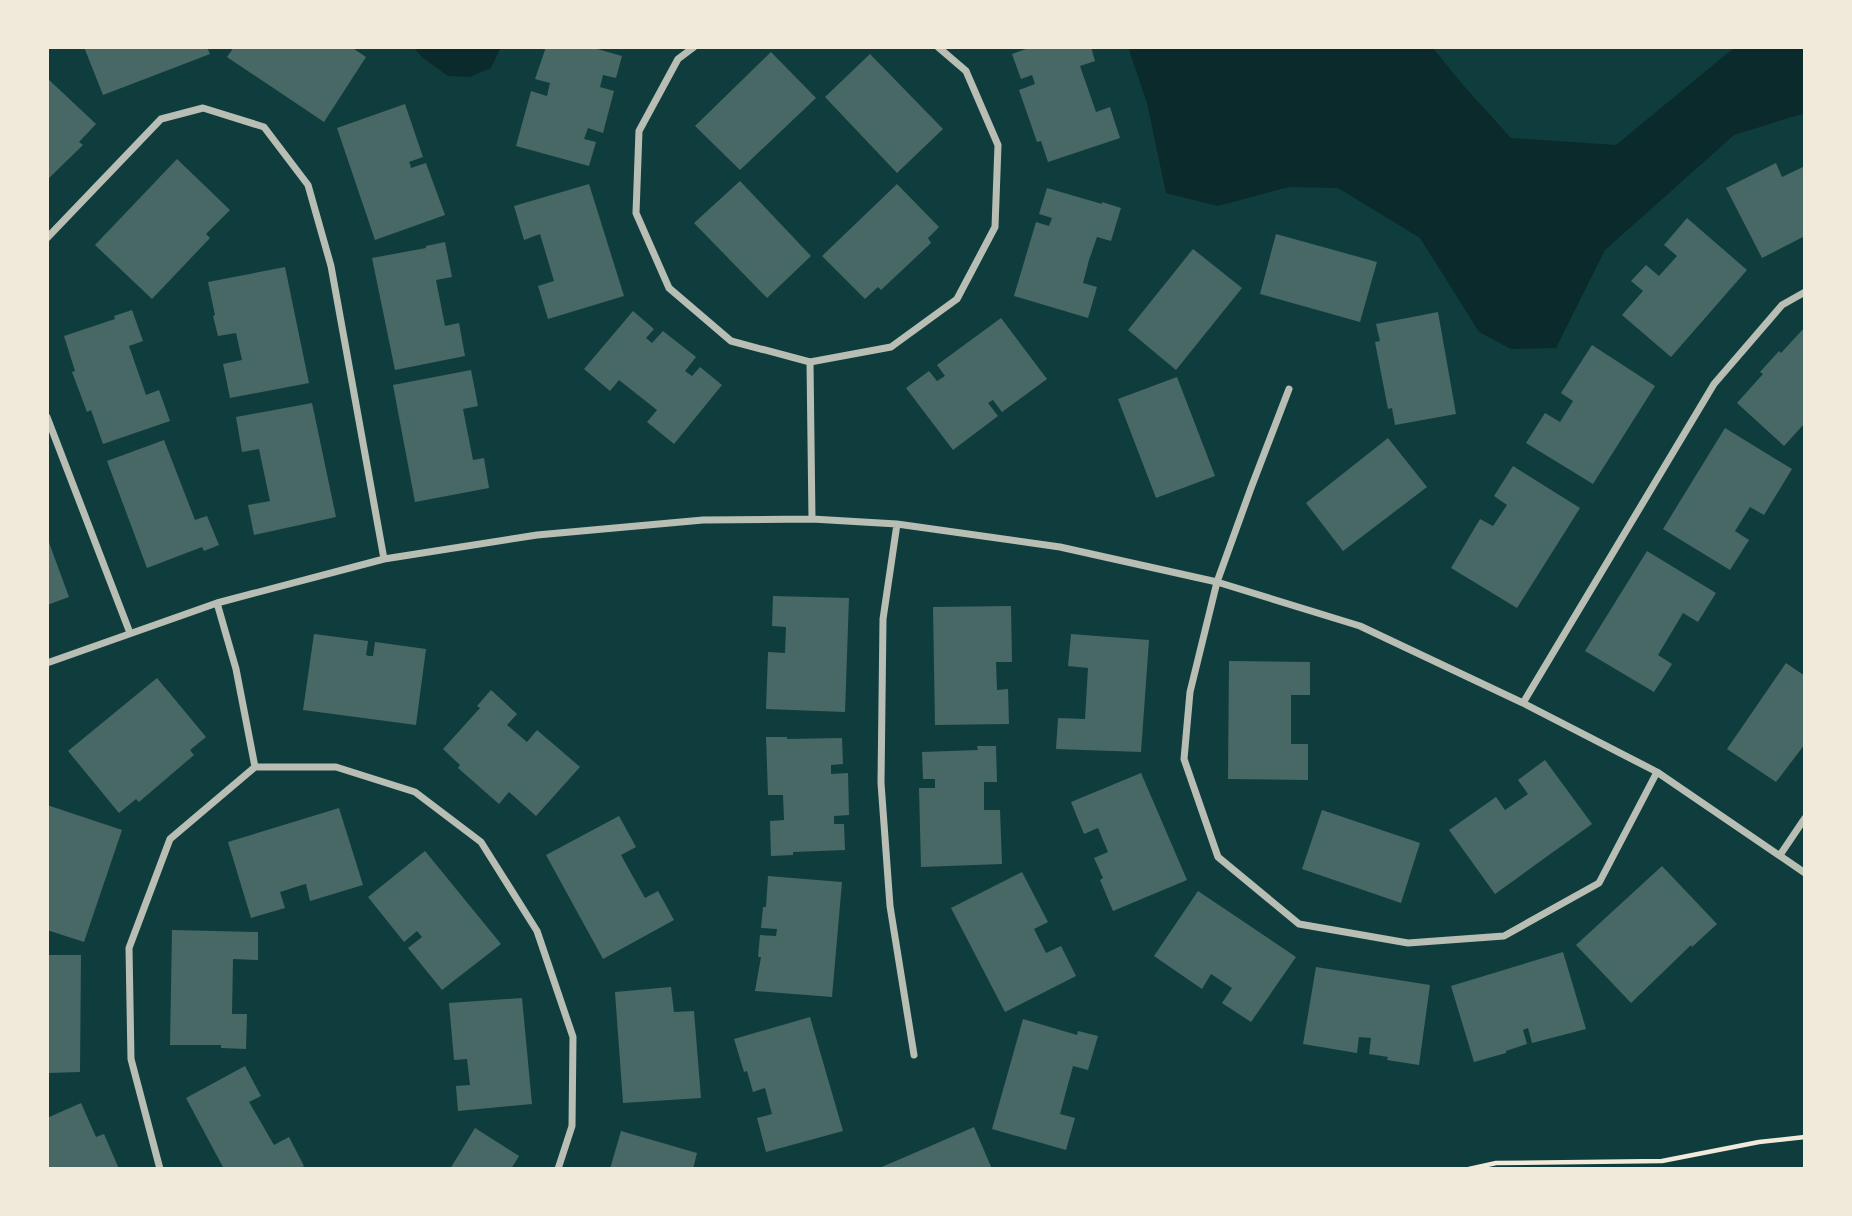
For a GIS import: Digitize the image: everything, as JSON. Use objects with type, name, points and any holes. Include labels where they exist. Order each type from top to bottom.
[{"type":"street","points":[[694,47],[678,59],[639,131],[636,213],[669,288],[700,315],[731,341],[810,362],[891,347],[957,299],[995,227],[998,145],[966,71],[939,47]]},
{"type":"street","points":[[47,238],[161,119],[203,108],[264,127],[308,185],[331,266],[384,559]]},
{"type":"street","points":[[1523,703],[1714,384],[1782,305],[1805,292]]},
{"type":"street","points":[[810,362],[812,519]]},
{"type":"street","points":[[1289,389],[1217,582],[1190,692],[1184,759],[1218,857],[1299,924],[1408,943],[1504,936],[1599,883],[1657,772]]},
{"type":"street","points":[[47,416],[130,632]]},
{"type":"street","points":[[47,663],[217,603],[384,559],[551,534],[703,520],[812,519],[897,524],[1060,547],[1217,582],[1360,626],[1523,703],[1657,772],[1805,873]]},
{"type":"street","points":[[897,524],[883,619],[881,783],[890,906],[914,1055]]},
{"type":"street","points":[[217,603],[236,669],[255,767]]},
{"type":"street","points":[[160,1169],[131,1059],[129,948],[170,839],[255,767],[337,766],[415,792],[481,842],[537,931],[573,1037],[572,1126],[558,1169]]},
{"type":"street","points":[[1780,855],[1805,818]]},
{"type":"path","points":[[1469,1169],[1496,1163],[1662,1161],[1759,1142],[1805,1138]]},
{"type":"water","points":[[413,47],[501,47],[491,68],[470,77],[448,76]]},
{"type":"water","points":[[1128,47],[1432,47],[1511,138],[1616,145],[1735,47],[1805,47],[1805,113],[1734,135],[1605,250],[1556,348],[1511,349],[1479,332],[1420,238],[1338,188],[1289,187],[1218,206],[1166,193],[1147,103]]},
{"type":"building","points":[[84,47],[207,47],[210,54],[103,95]]},
{"type":"building","points":[[234,47],[351,47],[366,57],[324,122],[227,57]]},
{"type":"building","points":[[546,47],[590,47],[622,56],[616,78],[603,75],[600,87],[614,91],[603,133],[588,128],[584,139],[596,142],[589,166],[516,146],[531,91],[547,96],[550,83],[535,79]]},
{"type":"building","points":[[1032,47],[1091,47],[1095,61],[1080,66],[1096,112],[1110,107],[1120,138],[1048,162],[1041,141],[1037,142],[1019,90],[1035,84],[1032,75],[1021,79],[1012,54]]},
{"type":"building","points":[[771,52],[816,98],[740,170],[695,126]]},
{"type":"building","points":[[870,54],[943,129],[897,173],[825,97]]},
{"type":"building","points":[[47,78],[96,124],[79,142],[83,145],[47,180]]},
{"type":"building","points":[[405,104],[423,157],[409,162],[411,168],[426,163],[445,215],[375,240],[337,128]]},
{"type":"building","points":[[177,159],[230,210],[206,234],[210,238],[152,299],[95,245]]},
{"type":"building","points":[[1776,163],[1782,177],[1805,166],[1805,236],[1762,258],[1726,188]]},
{"type":"building","points":[[740,181],[811,256],[767,298],[694,223]]},
{"type":"building","points":[[589,184],[624,296],[548,319],[538,286],[554,281],[540,234],[524,240],[514,206]]},
{"type":"building","points":[[897,184],[939,227],[928,238],[931,243],[881,290],[878,287],[865,299],[822,256]]},
{"type":"building","points":[[1047,188],[1121,208],[1111,241],[1097,237],[1089,260],[1083,283],[1097,287],[1088,318],[1014,296],[1036,222],[1049,226],[1052,218],[1039,214]]},
{"type":"building","points":[[1687,218],[1747,270],[1671,357],[1622,315],[1643,291],[1631,281],[1646,265],[1659,276],[1677,256],[1664,245]]},
{"type":"building","points":[[1276,234],[1377,262],[1360,322],[1260,294]]},
{"type":"building","points":[[445,242],[452,277],[436,280],[445,326],[459,323],[465,356],[395,370],[372,258]]},
{"type":"building","points":[[1193,249],[1242,288],[1176,370],[1128,330]]},
{"type":"building","points":[[285,267],[309,383],[230,398],[223,364],[242,360],[236,333],[218,336],[208,282]]},
{"type":"building","points":[[132,310],[143,341],[129,346],[146,395],[159,390],[170,421],[103,444],[91,410],[87,412],[72,372],[75,371],[64,336],[115,319],[114,316]]},
{"type":"building","points":[[633,311],[654,329],[646,338],[652,343],[663,331],[696,357],[685,371],[692,376],[700,367],[722,385],[674,444],[647,422],[657,410],[619,380],[610,391],[584,369]]},
{"type":"building","points":[[1438,312],[1456,414],[1395,425],[1392,408],[1388,409],[1375,342],[1380,341],[1376,324]]},
{"type":"building","points":[[1001,318],[1047,379],[1002,412],[993,400],[988,403],[998,416],[953,450],[906,388],[929,371],[937,381],[945,376],[937,365]]},
{"type":"building","points":[[1805,327],[1805,423],[1784,446],[1737,403],[1763,374],[1760,372]]},
{"type":"building","points":[[1592,345],[1655,386],[1593,484],[1526,443],[1545,413],[1560,422],[1573,401],[1561,393]]},
{"type":"building","points":[[471,370],[478,406],[463,409],[473,460],[484,458],[489,488],[415,502],[393,385]]},
{"type":"building","points":[[1177,377],[1215,476],[1156,498],[1118,399]]},
{"type":"building","points":[[312,403],[336,517],[254,535],[248,505],[270,501],[259,449],[242,452],[236,417]]},
{"type":"building","points":[[1725,428],[1792,469],[1764,515],[1750,507],[1735,531],[1749,540],[1730,570],[1663,529]]},
{"type":"building","points":[[1388,438],[1427,487],[1343,551],[1306,503]]},
{"type":"building","points":[[164,440],[195,520],[207,516],[219,545],[204,551],[202,547],[147,568],[107,461]]},
{"type":"building","points":[[1513,466],[1580,508],[1517,608],[1451,568],[1480,519],[1493,526],[1507,505],[1494,496]]},
{"type":"building","points":[[47,537],[69,597],[47,605]]},
{"type":"building","points":[[1647,551],[1716,593],[1698,622],[1683,613],[1658,655],[1672,664],[1654,692],[1585,651]]},
{"type":"building","points":[[773,596],[849,598],[845,712],[766,709],[768,652],[785,653],[786,627],[772,626]]},
{"type":"building","points":[[1011,606],[1012,662],[996,662],[997,690],[1008,689],[1009,724],[935,725],[933,607]]},
{"type":"building","points":[[314,634],[368,641],[366,655],[369,656],[373,656],[375,642],[426,649],[416,725],[303,710]]},
{"type":"building","points":[[1071,634],[1149,640],[1141,752],[1056,749],[1058,718],[1085,719],[1088,668],[1068,666]]},
{"type":"building","points":[[1229,661],[1310,662],[1310,695],[1291,695],[1291,744],[1308,744],[1308,780],[1228,779]]},
{"type":"building","points":[[1786,663],[1805,676],[1805,744],[1776,782],[1727,749]]},
{"type":"building","points":[[157,678],[206,737],[190,750],[194,755],[139,802],[136,799],[119,813],[68,751]]},
{"type":"building","points":[[491,690],[517,714],[507,725],[527,742],[537,730],[580,767],[536,816],[509,792],[499,804],[458,768],[460,765],[443,749],[480,708],[477,706]]},
{"type":"building","points":[[766,737],[842,738],[843,764],[831,765],[831,774],[848,773],[849,815],[834,816],[834,824],[844,824],[845,850],[793,852],[793,855],[771,856],[770,821],[784,820],[783,795],[768,795]]},
{"type":"building","points":[[977,746],[996,746],[997,782],[984,782],[984,810],[1000,810],[1002,864],[921,867],[919,788],[935,788],[935,779],[923,779],[922,752],[978,750]]},
{"type":"building","points":[[1545,760],[1592,824],[1495,894],[1449,830],[1496,797],[1505,810],[1528,794],[1518,780]]},
{"type":"building","points":[[1141,773],[1187,880],[1113,911],[1094,858],[1108,852],[1098,828],[1084,834],[1071,802]]},
{"type":"building","points":[[47,805],[122,830],[84,942],[47,930]]},
{"type":"building","points":[[339,808],[363,885],[310,901],[306,884],[302,885],[280,892],[285,908],[251,918],[228,842]]},
{"type":"building","points":[[1322,810],[1420,843],[1401,903],[1302,869]]},
{"type":"building","points":[[619,816],[636,847],[621,855],[645,898],[658,891],[674,920],[603,959],[546,855]]},
{"type":"building","points":[[425,851],[501,944],[442,990],[408,948],[422,937],[417,931],[404,942],[368,897]]},
{"type":"building","points":[[1662,866],[1717,924],[1692,947],[1691,945],[1631,1003],[1576,945]]},
{"type":"building","points":[[1022,872],[1048,922],[1034,929],[1046,953],[1061,946],[1076,976],[1005,1012],[951,908]]},
{"type":"building","points":[[768,876],[842,882],[832,997],[755,991],[761,957],[758,957],[760,935],[776,936],[777,929],[761,928],[763,907],[766,907]]},
{"type":"building","points":[[1198,891],[1296,957],[1251,1022],[1222,1003],[1232,988],[1211,974],[1202,989],[1154,956]]},
{"type":"building","points":[[172,930],[258,932],[258,960],[233,959],[232,1014],[247,1014],[246,1049],[221,1048],[221,1045],[170,1045]]},
{"type":"building","points":[[1563,952],[1586,1029],[1532,1043],[1528,1028],[1523,1030],[1527,1044],[1474,1062],[1451,986]]},
{"type":"building","points":[[47,955],[81,955],[80,1072],[47,1073]]},
{"type":"building","points":[[1316,967],[1430,985],[1419,1065],[1369,1054],[1371,1038],[1359,1037],[1357,1053],[1303,1044]]},
{"type":"building","points":[[671,987],[674,1012],[694,1011],[701,1098],[623,1103],[615,992]]},
{"type":"building","points":[[522,998],[532,1104],[458,1111],[456,1086],[470,1085],[467,1059],[454,1060],[449,1003]]},
{"type":"building","points":[[810,1017],[843,1131],[766,1152],[757,1118],[772,1114],[765,1088],[753,1092],[734,1039]]},
{"type":"building","points":[[1023,1019],[1077,1035],[1078,1031],[1098,1036],[1088,1070],[1073,1066],[1060,1114],[1075,1118],[1066,1150],[992,1129]]},
{"type":"building","points":[[245,1066],[261,1096],[249,1102],[274,1145],[289,1137],[304,1166],[299,1169],[224,1169],[186,1098]]},
{"type":"building","points":[[81,1103],[96,1137],[104,1134],[119,1169],[50,1169],[47,1162],[47,1118]]},
{"type":"building","points":[[974,1127],[992,1169],[877,1169],[919,1151]]},
{"type":"building","points":[[475,1128],[519,1156],[511,1169],[450,1169]]},
{"type":"building","points":[[621,1131],[697,1153],[693,1169],[610,1169]]}]
